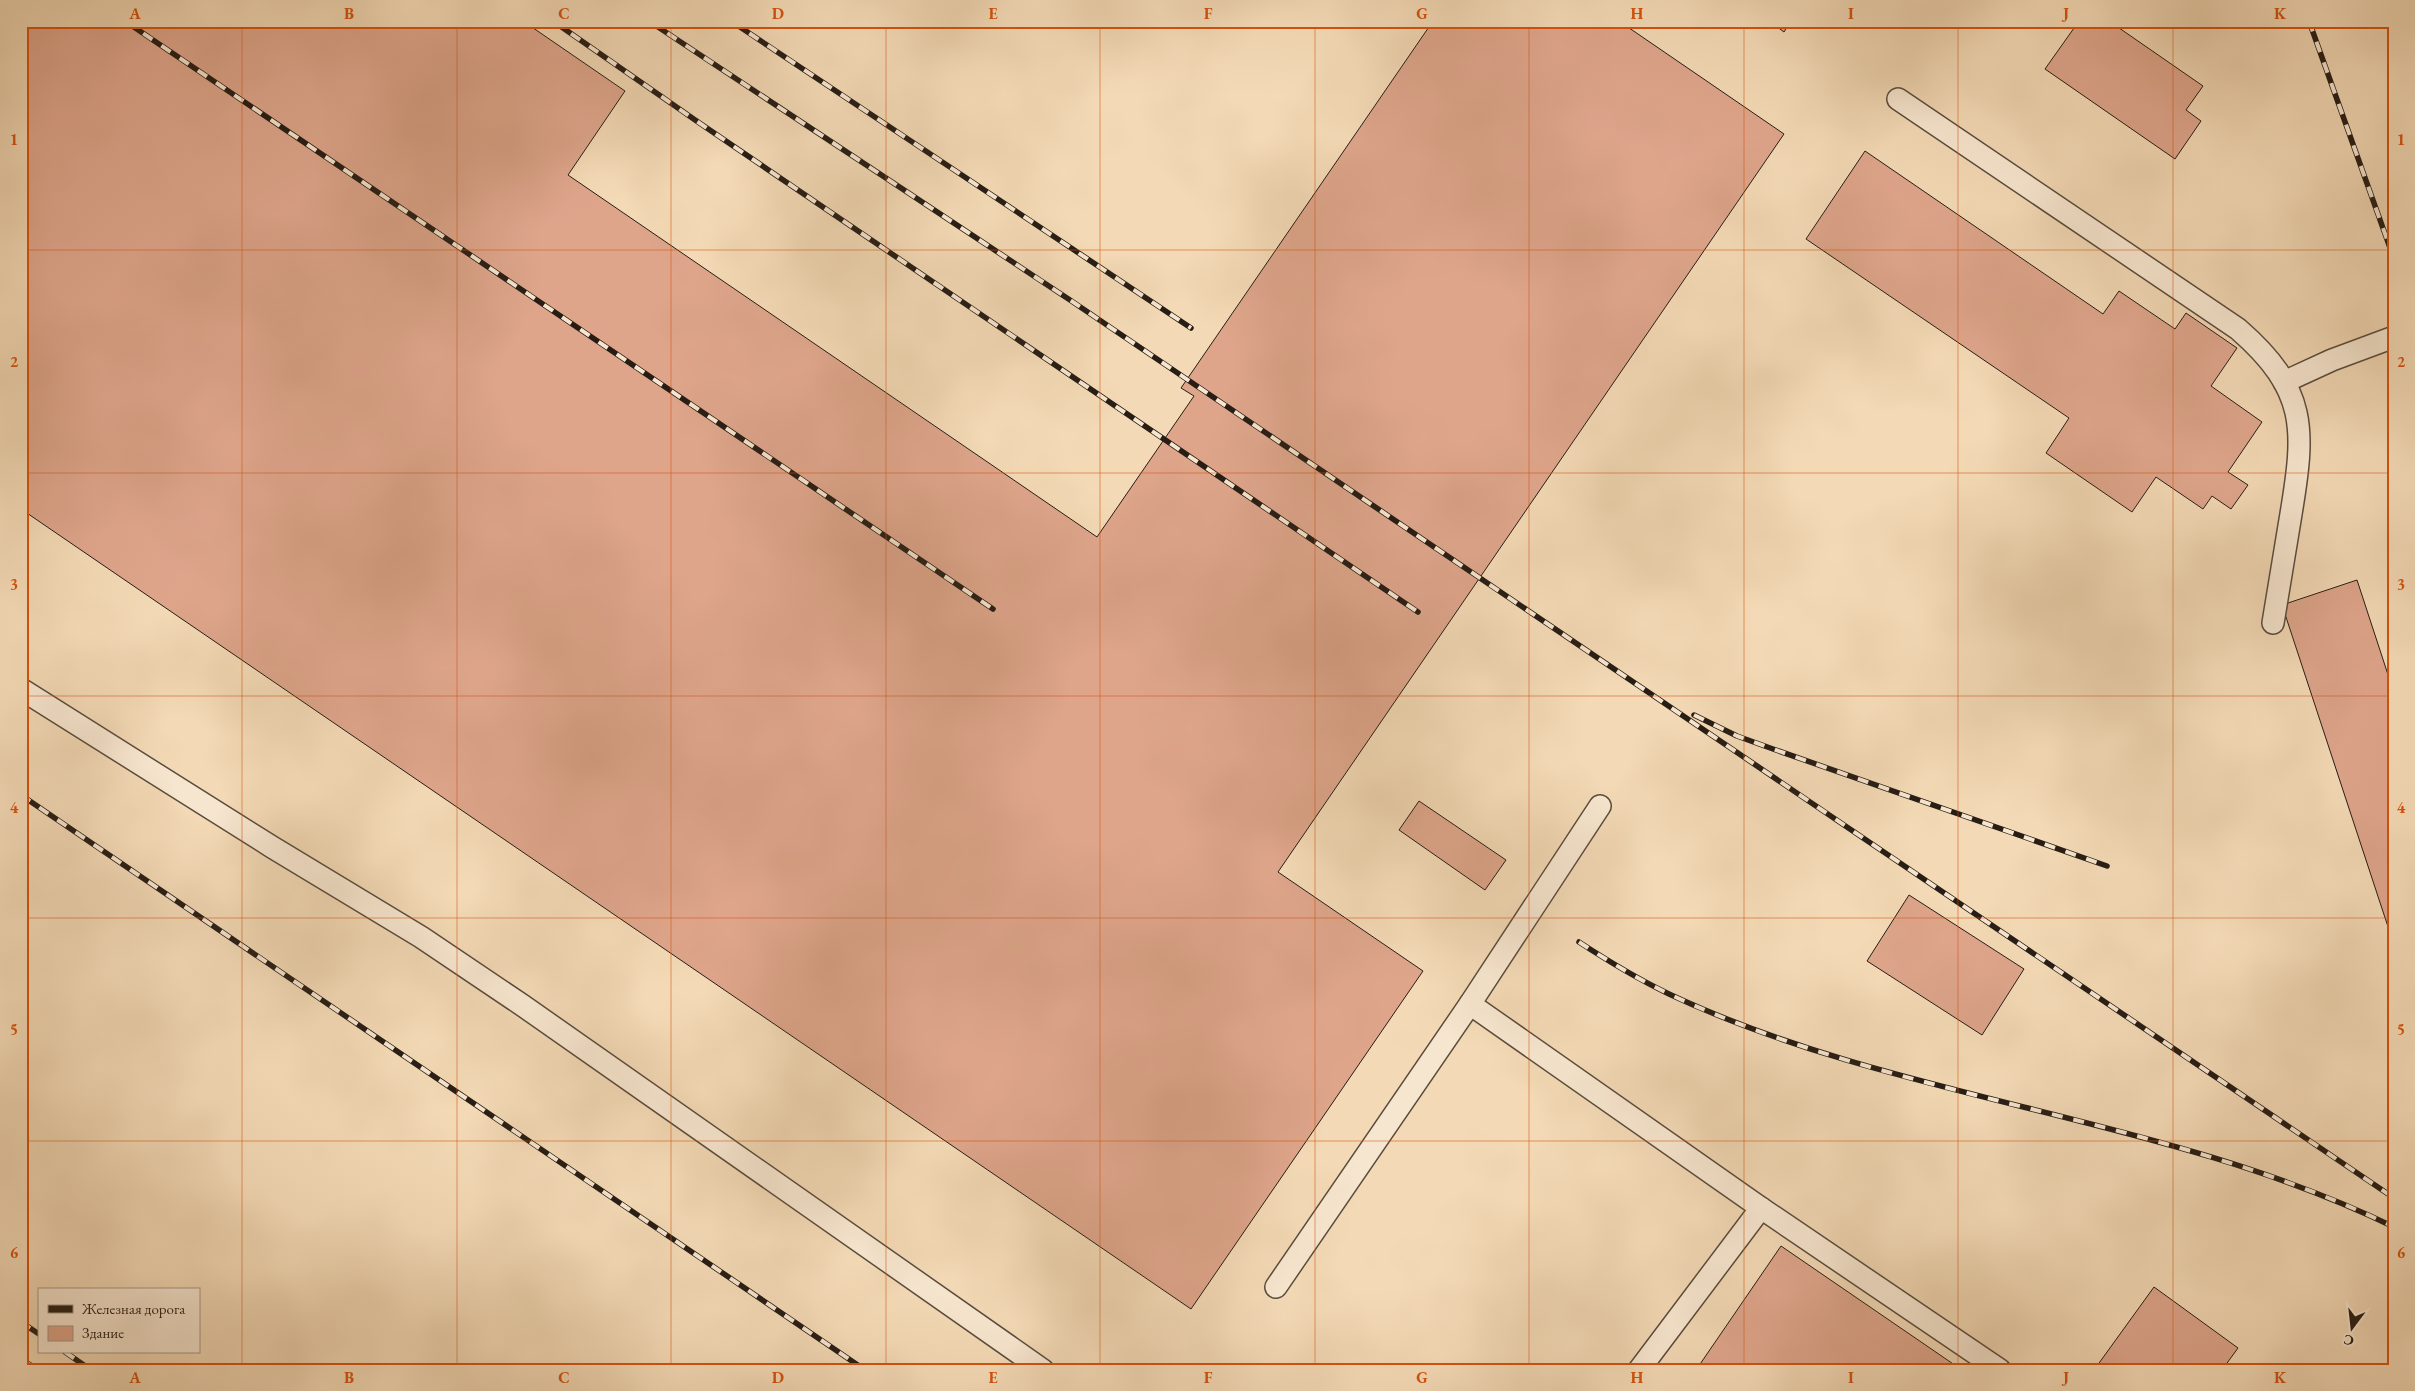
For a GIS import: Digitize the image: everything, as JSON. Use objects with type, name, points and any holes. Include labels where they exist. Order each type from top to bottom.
[{"type":"lane","points":[[1898,99],[2238,329],[2271,361],[2295,405],[2300,429],[2300,463],[2273,623]]},
{"type":"lane","points":[[2284,382],[2332,360],[2394,337]]},
{"type":"lane","points":[[21,689],[272,848],[421,937],[514,999],[1043,1370]]},
{"type":"lane","points":[[1276,1287],[1470,1004],[1600,806]]},
{"type":"lane","points":[[1470,1004],[1761,1208],[2000,1370]]},
{"type":"lane","points":[[1638,1370],[1761,1208]]},
{"type":"building","points":[[21,21],[523,21],[625,91],[568,175],[1097,537],[1194,396],[1181,388],[1433,21],[1619,21],[1784,134],[1278,872],[1423,971],[1191,1309],[21,509]]},
{"type":"building","points":[[1769,21],[1791,21],[1784,32]]},
{"type":"building","points":[[2079,21],[2109,21],[2203,86],[2186,110],[2201,121],[2175,159],[2045,69]]},
{"type":"building","points":[[1865,151],[2103,314],[2119,291],[2175,329],[2186,313],[2237,348],[2211,386],[2262,422],[2228,472],[2248,485],[2231,509],[2212,496],[2203,509],[2156,477],[2132,512],[2046,453],[2069,418],[1806,239]]},
{"type":"building","points":[[2357,580],[2394,693],[2394,945],[2282,605]]},
{"type":"building","points":[[1419,801],[1506,860],[1485,890],[1399,830]]},
{"type":"building","points":[[1909,895],[2024,969],[1982,1035],[1867,961]]},
{"type":"building","points":[[1781,1246],[1962,1370],[1696,1370]]},
{"type":"building","points":[[2154,1287],[2238,1348],[2222,1370],[2094,1370]]},
{"type":"railway","points":[[125,21],[993,609]]},
{"type":"railway","points":[[553,21],[698,122],[1418,612]]},
{"type":"railway","points":[[649,21],[1070,300],[2394,1198]]},
{"type":"railway","points":[[731,21],[1191,328]]},
{"type":"railway","points":[[2309,21],[2394,259]]},
{"type":"railway","points":[[1694,715],[1737,736],[2107,866]]},
{"type":"railway","points":[[21,795],[865,1370]]},
{"type":"railway","points":[[1579,942],[1623,970],[1669,994],[1757,1030],[1847,1060],[1939,1086],[2124,1133],[2216,1159],[2306,1189],[2394,1227]]},
{"type":"railway","points":[[21,1322],[38,1333]]},
{"type":"railway","points":[[68,1354],[91,1370]]},
{"type":"railway","points":[[21,1359],[38,1370]]}]
